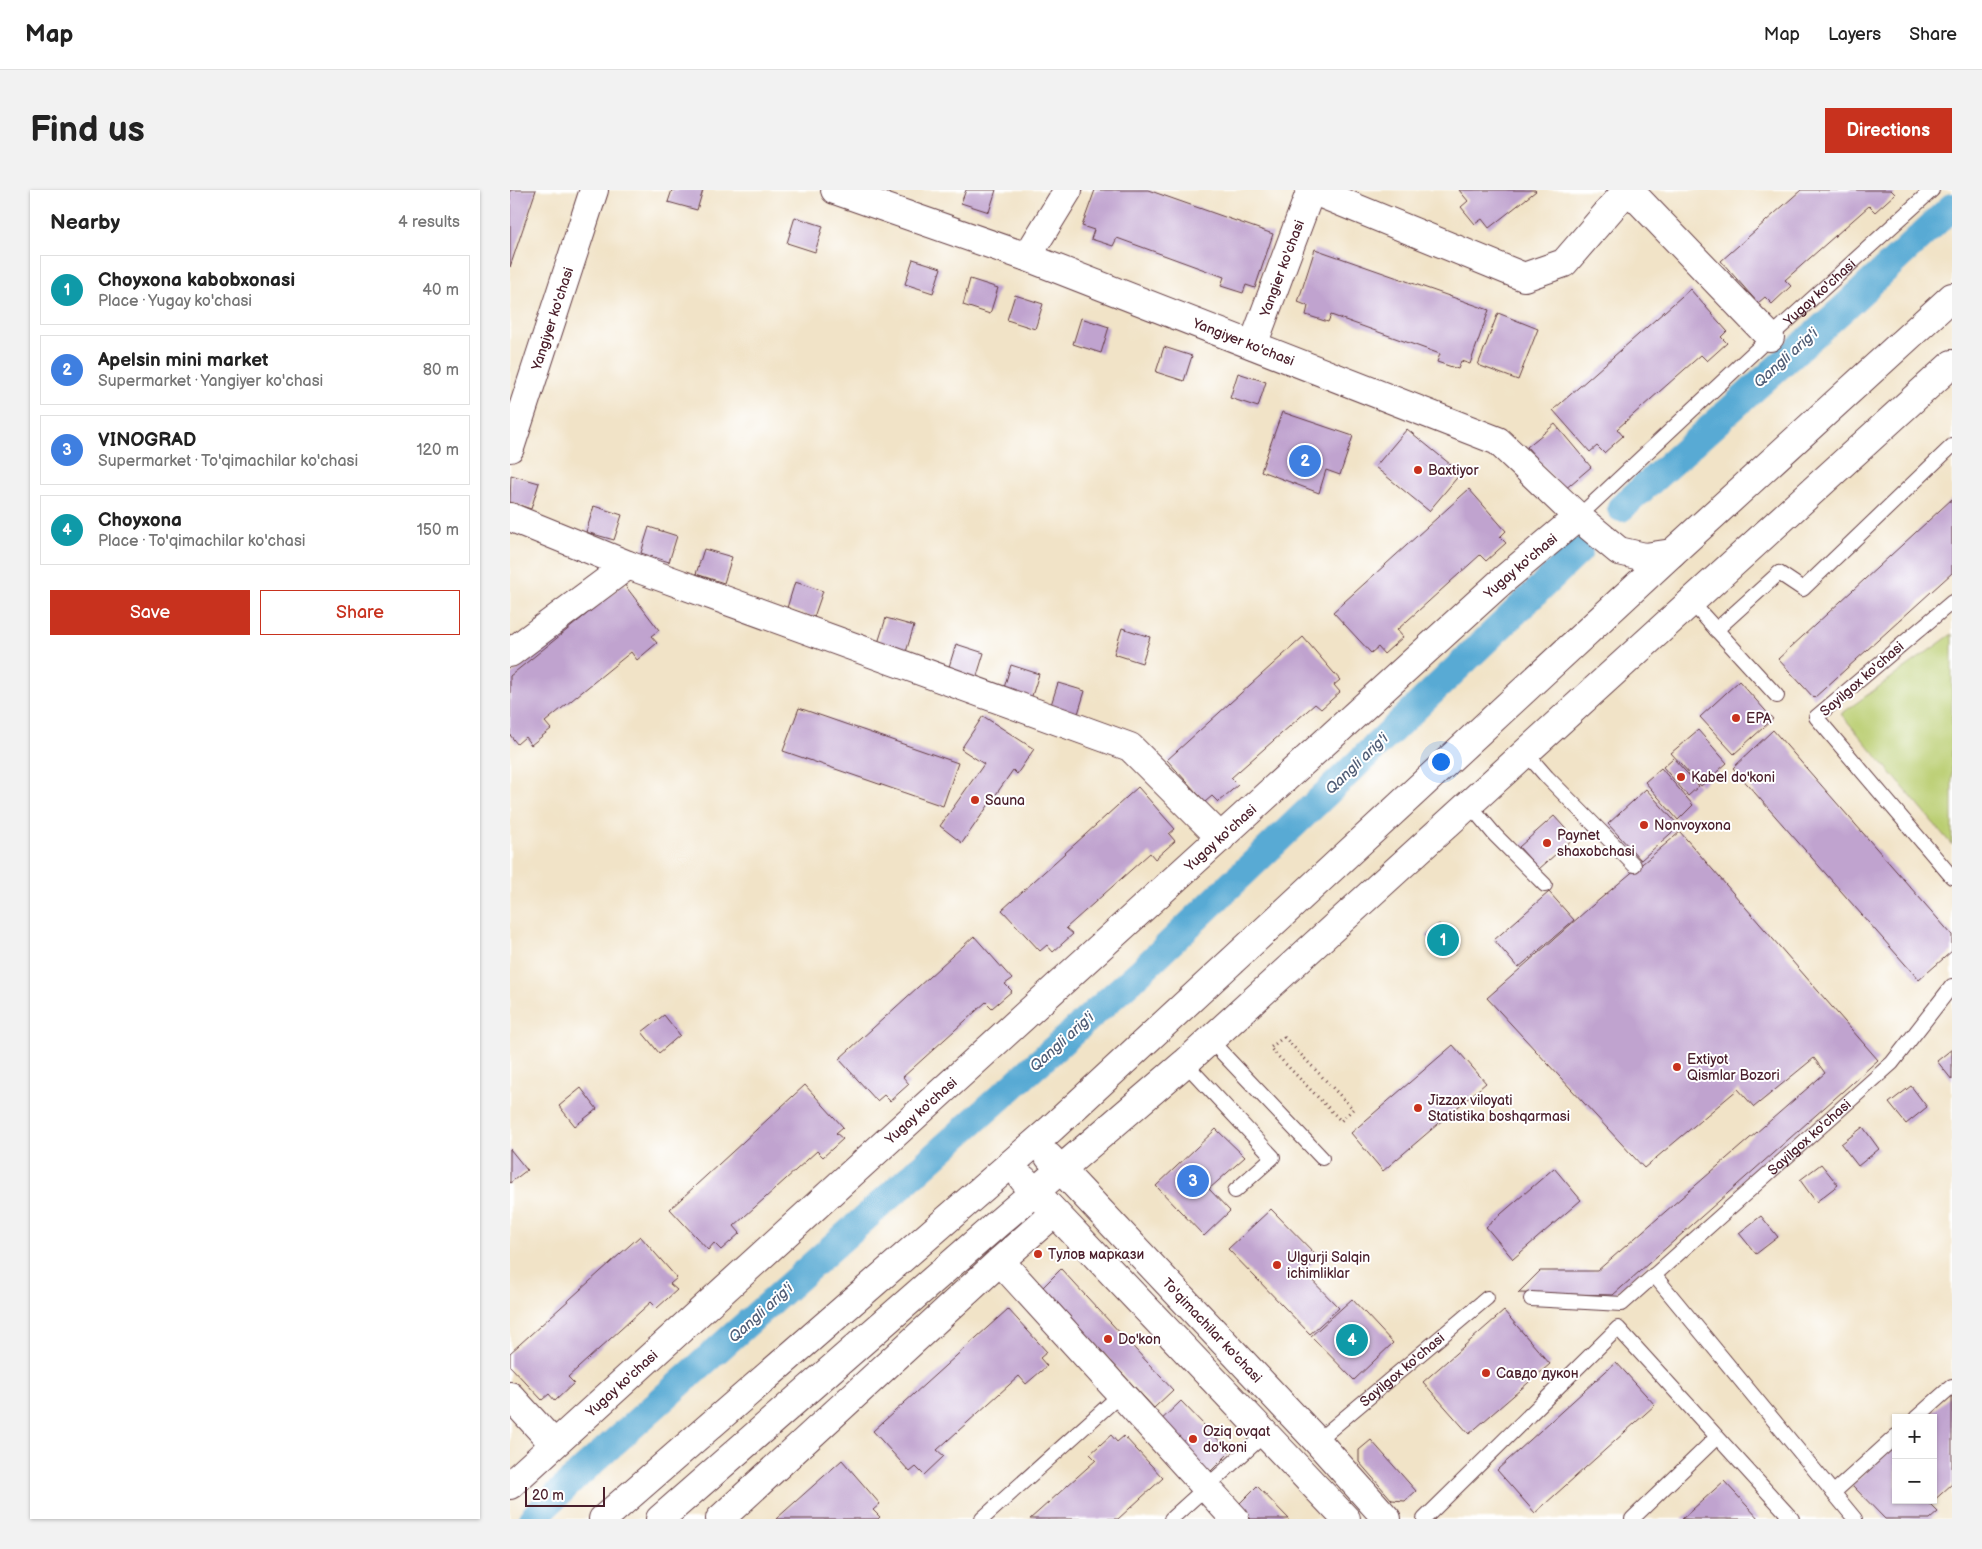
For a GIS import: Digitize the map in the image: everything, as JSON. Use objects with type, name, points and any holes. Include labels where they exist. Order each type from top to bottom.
[{"type":"street","name":"Yangiyer ko'chasi","points":[[510,448],[594,190]]},
{"type":"street","name":"Yangiyer ko'chasi","points":[[836,190],[1027,257],[1498,441],[1578,517],[1619,551]]},
{"type":"street","points":[[1027,257],[1068,190]]},
{"type":"street","points":[[1311,190],[1524,277],[1564,263],[1628,190],[1770,337]]},
{"type":"street","name":"Yangier ko'chasi","points":[[1253,345],[1311,190]]},
{"type":"street","points":[[603,1519],[1035,1143],[1672,553],[1952,297]]},
{"type":"street","points":[[660,1519],[1060,1169],[1185,1063],[1525,752],[1950,369]]},
{"type":"street","points":[[510,517],[628,564],[1130,747],[1221,838]]},
{"type":"street","name":"Yugay ko'chasi","points":[[510,1485],[1503,580],[1578,517]]},
{"type":"street","points":[[1616,606],[1621,572],[1619,551],[1645,557],[1672,553]]},
{"type":"street","points":[[510,653],[628,564]]},
{"type":"street","name":"To'qimachilar ko'chasi","points":[[1035,1143],[1317,1440],[1388,1519]]},
{"type":"street","points":[[1010,1164],[1054,1213],[1346,1519]]},
{"type":"street","points":[[720,1519],[1000,1260],[1054,1213]]},
{"type":"street","points":[[1000,1260],[1235,1519]]},
{"type":"street","points":[[510,1396],[554,1444]]},
{"type":"lane","name":"Yugay ko'chasi","points":[[1578,517],[1770,337],[1932,190]]},
{"type":"lane","points":[[1716,630],[1779,573],[1804,589],[1952,446]]},
{"type":"lane","points":[[1691,602],[1777,696]]},
{"type":"lane","name":"Sayilgox ko'chasi","points":[[1952,602],[1816,717],[1952,877]]},
{"type":"lane","points":[[1525,752],[1547,777],[1634,865]]},
{"type":"lane","points":[[1469,804],[1545,885]]},
{"type":"lane","name":"Sayilgox ko'chasi","points":[[1531,1299],[1622,1304],[1892,1063],[1952,986]]},
{"type":"lane","points":[[1210,1040],[1322,1158]]},
{"type":"lane","points":[[1185,1063],[1272,1157],[1235,1191]]},
{"type":"lane","points":[[1654,1275],[1856,1519]]},
{"type":"lane","name":"Sayilgox ko'chasi","points":[[1317,1440],[1487,1298]]},
{"type":"lane","points":[[1424,1519],[1618,1328],[1792,1519]]},
{"type":"lane","points":[[1920,1414],[1952,1386]]},
{"type":"lane","points":[[982,1519],[1121,1394]]},
{"type":"lane","points":[[1171,1519],[1265,1434]]},
{"type":"lane","points":[[1632,1519],[1717,1437]]},
{"type":"lane","points":[[1833,1493],[1892,1440]]},
{"type":"path","points":[[1284,1037],[1353,1109],[1341,1121],[1270,1048],[1284,1037]]},
{"type":"green space","points":[[1952,634],[1952,845],[1841,714]]},
{"type":"building","points":[[510,190],[536,190],[510,267]]},
{"type":"building","points":[[672,190],[703,190],[697,210],[668,202]]},
{"type":"building","points":[[966,190],[996,190],[989,212],[961,203]]},
{"type":"building","points":[[1095,190],[1148,190],[1273,234],[1255,288],[1246,285],[1243,293],[1221,286],[1224,277],[1117,238],[1113,246],[1091,239],[1094,230],[1082,226]]},
{"type":"building","points":[[1459,190],[1536,191],[1489,228],[1482,219],[1475,224],[1461,207],[1468,201]]},
{"type":"building","points":[[1801,190],[1891,190],[1895,194],[1875,212],[1869,206],[1785,280],[1791,286],[1772,304],[1765,297],[1758,303],[1721,261]]},
{"type":"building","points":[[795,217],[823,226],[815,252],[787,243]]},
{"type":"building","points":[[1315,249],[1489,310],[1470,364],[1461,361],[1458,369],[1437,362],[1440,354],[1331,315],[1328,322],[1306,315],[1308,306],[1298,302]]},
{"type":"building","points":[[913,259],[941,268],[933,293],[905,284]]},
{"type":"building","points":[[970,279],[998,288],[990,314],[963,305]]},
{"type":"building","points":[[1690,289],[1727,331],[1721,337],[1727,343],[1707,361],[1701,355],[1617,429],[1623,436],[1604,453],[1597,446],[1590,452],[1553,410]]},
{"type":"building","points":[[1015,295],[1043,304],[1035,329],[1007,320]]},
{"type":"building","points":[[1498,313],[1538,329],[1518,380],[1478,365]]},
{"type":"building","points":[[1081,318],[1109,327],[1101,353],[1073,344]]},
{"type":"building","points":[[1164,347],[1192,356],[1184,381],[1156,372]]},
{"type":"building","points":[[1238,373],[1266,382],[1258,407],[1230,398]]},
{"type":"building","points":[[1282,412],[1353,436],[1340,475],[1326,470],[1319,493],[1261,471]]},
{"type":"building","points":[[1555,424],[1591,467],[1564,490],[1527,447]]},
{"type":"building","name":"Baxtiyor","points":[[1407,429],[1461,473],[1429,511],[1375,467]]},
{"type":"building","points":[[511,475],[539,483],[531,509],[510,502]]},
{"type":"building","points":[[1469,489],[1506,531],[1500,537],[1506,543],[1486,561],[1480,555],[1397,630],[1403,637],[1384,654],[1378,647],[1371,653],[1333,612]]},
{"type":"building","points":[[1952,499],[1952,573],[1814,698],[1778,659]]},
{"type":"building","points":[[594,506],[622,515],[614,540],[586,532]]},
{"type":"building","points":[[649,527],[677,536],[669,562],[641,553]]},
{"type":"building","points":[[704,549],[732,557],[724,583],[696,574]]},
{"type":"building","points":[[795,582],[823,591],[814,617],[787,608]]},
{"type":"building","points":[[624,584],[659,630],[651,636],[657,643],[637,660],[631,652],[545,722],[551,729],[531,745],[525,737],[517,744],[510,735],[510,676]]},
{"type":"building","points":[[886,618],[914,626],[906,652],[878,643]]},
{"type":"building","points":[[1122,628],[1150,637],[1142,663],[1114,654]]},
{"type":"building","points":[[1303,637],[1340,680],[1334,685],[1340,692],[1321,709],[1315,704],[1231,778],[1238,785],[1218,802],[1212,796],[1205,802],[1167,760]]},
{"type":"building","points":[[956,644],[984,653],[976,679],[948,670]]},
{"type":"building","points":[[1011,665],[1039,674],[1031,699],[1003,691]]},
{"type":"building","name":"EPA","points":[[1739,681],[1773,719],[1734,754],[1700,717]]},
{"type":"building","points":[[1058,683],[1085,691],[1077,717],[1050,708]]},
{"type":"building","points":[[799,708],[958,763],[943,806],[783,751]]},
{"type":"building","name":"Sauna","points":[[983,716],[1034,749],[1017,774],[1013,770],[962,843],[940,826],[984,764],[961,749]]},
{"type":"building","points":[[1698,730],[1727,763],[1701,786],[1671,753]]},
{"type":"building","points":[[1773,730],[1952,935],[1952,951],[1919,980],[1733,768]]},
{"type":"building","name":"Kabel do'koni","points":[[1673,758],[1699,786],[1688,796],[1663,767]]},
{"type":"building","points":[[1661,768],[1693,805],[1678,820],[1645,782]]},
{"type":"building","points":[[1138,787],[1175,829],[1169,834],[1175,841],[1155,859],[1150,853],[1066,928],[1073,934],[1053,952],[1047,945],[1040,951],[1002,910]]},
{"type":"building","name":"Nonvoyxona","points":[[1646,789],[1679,826],[1641,860],[1608,824]]},
{"type":"building","name":"Paynet shaxobchasi","points":[[1554,816],[1574,838],[1539,869],[1519,847]]},
{"type":"building","name":"Extiyot Qismlar Bozori","points":[[1680,832],[1878,1060],[1613,1295],[1518,1293],[1540,1271],[1597,1271],[1825,1073],[1814,1058],[1754,1107],[1738,1089],[1644,1168],[1487,998],[1587,910]]},
{"type":"building","points":[[1549,892],[1574,920],[1518,968],[1494,940]]},
{"type":"building","points":[[1439,924],[1460,944],[1447,956],[1426,936]]},
{"type":"building","points":[[974,936],[1012,979],[1005,984],[1012,991],[992,1008],[986,1002],[903,1077],[909,1084],[890,1101],[884,1095],[877,1101],[839,1059]]},
{"type":"building","points":[[664,1015],[680,1035],[659,1053],[642,1032]]},
{"type":"building","name":"Jizzax viloyati Statistika boshqarmasi","points":[[1453,1045],[1486,1083],[1383,1171],[1351,1133]]},
{"type":"building","points":[[1952,1049],[1952,1080],[1937,1061]]},
{"type":"building","points":[[805,1085],[843,1127],[836,1133],[843,1139],[823,1157],[817,1151],[734,1226],[740,1233],[721,1250],[714,1243],[708,1250],[670,1209]]},
{"type":"building","points":[[1911,1086],[1927,1107],[1906,1124],[1889,1103]]},
{"type":"building","points":[[581,1088],[597,1109],[575,1126],[559,1106]]},
{"type":"building","points":[[1863,1127],[1879,1149],[1858,1166],[1841,1144]]},
{"type":"building","points":[[1216,1129],[1245,1157],[1209,1189],[1230,1211],[1204,1236],[1156,1186]]},
{"type":"building","points":[[510,1149],[527,1170],[510,1183]]},
{"type":"building","points":[[1821,1164],[1838,1185],[1816,1202],[1800,1180]]},
{"type":"building","points":[[1554,1168],[1581,1200],[1513,1259],[1486,1227]]},
{"type":"building","name":"Ulgurji Salqin ichimliklar","points":[[1271,1209],[1319,1258],[1304,1272],[1339,1308],[1310,1334],[1228,1249]]},
{"type":"building","points":[[1761,1216],[1778,1237],[1756,1254],[1739,1233]]},
{"type":"building","points":[[640,1236],[677,1278],[670,1284],[677,1290],[657,1308],[651,1302],[568,1377],[574,1383],[555,1401],[549,1394],[542,1400],[510,1366],[510,1353]]},
{"type":"building","name":"Do'kon","points":[[1061,1269],[1173,1390],[1154,1408],[1043,1287]]},
{"type":"building","points":[[1352,1299],[1393,1343],[1354,1380],[1311,1336]]},
{"type":"building","points":[[1008,1309],[1047,1352],[1040,1358],[1047,1366],[1026,1384],[1019,1376],[937,1450],[944,1456],[924,1475],[916,1467],[910,1472],[873,1431]]},
{"type":"building","name":"Cавдо дукон","points":[[1504,1311],[1550,1364],[1469,1434],[1423,1382]]},
{"type":"building","points":[[1616,1362],[1655,1405],[1535,1513],[1497,1470]]},
{"type":"building","points":[[1952,1394],[1952,1484],[1937,1498],[1937,1414],[1930,1414]]},
{"type":"building","name":"Oziq ovqat do'koni","points":[[1181,1401],[1230,1452],[1205,1477],[1155,1426]]},
{"type":"building","points":[[1111,1435],[1117,1442],[1124,1436],[1163,1478],[1118,1519],[1030,1519],[1096,1460],[1090,1454]]},
{"type":"building","points":[[1371,1440],[1416,1491],[1405,1501],[1392,1500],[1359,1462],[1359,1450]]},
{"type":"building","points":[[1892,1449],[1892,1504],[1930,1504],[1938,1512],[1930,1519],[1885,1519],[1852,1485]]},
{"type":"building","points":[[842,1460],[880,1504],[873,1510],[880,1517],[878,1519],[776,1519]]},
{"type":"building","points":[[1724,1481],[1759,1519],[1682,1519]]},
{"type":"building","points":[[1257,1486],[1289,1519],[1251,1519],[1238,1505]]},
{"type":"waterway","name":"Qangli arig'i","points":[[1621,508],[1845,307],[1952,207]]},
{"type":"waterway","name":"Qangli arig'i","points":[[532,1519],[582,1471],[1139,973],[1579,551]]},
{"type":"place","name":"Apelsin mini market","points":[[1305,461]]},
{"type":"place","name":"Baxtiyor","points":[[1418,470]]},
{"type":"place","name":"EPA","points":[[1736,718]]},
{"type":"place","name":"Kabel do'koni","points":[[1681,777]]},
{"type":"place","name":"Sauna","points":[[975,800]]},
{"type":"place","name":"Nonvoyxona","points":[[1644,825]]},
{"type":"place","name":"Paynet shaxobchasi","points":[[1547,843]]},
{"type":"place","name":"Choyxona kabobxonasi","points":[[1443,940]]},
{"type":"place","name":"Extiyot Qismlar Bozori","points":[[1677,1067]]},
{"type":"place","name":"Jizzax viloyati Statistika boshqarmasi","points":[[1418,1108]]},
{"type":"place","name":"VINOGRAD","points":[[1193,1181]]},
{"type":"place","name":"Тулов маркази","points":[[1038,1254]]},
{"type":"place","name":"Ulgurji Salqin ichimliklar","points":[[1277,1265]]},
{"type":"place","name":"Do'kon","points":[[1108,1339]]},
{"type":"place","name":"Choyxona","points":[[1352,1340]]},
{"type":"place","name":"Cавдо дукон","points":[[1486,1373]]},
{"type":"place","name":"Oziq ovqat do'koni","points":[[1193,1439]]}]
